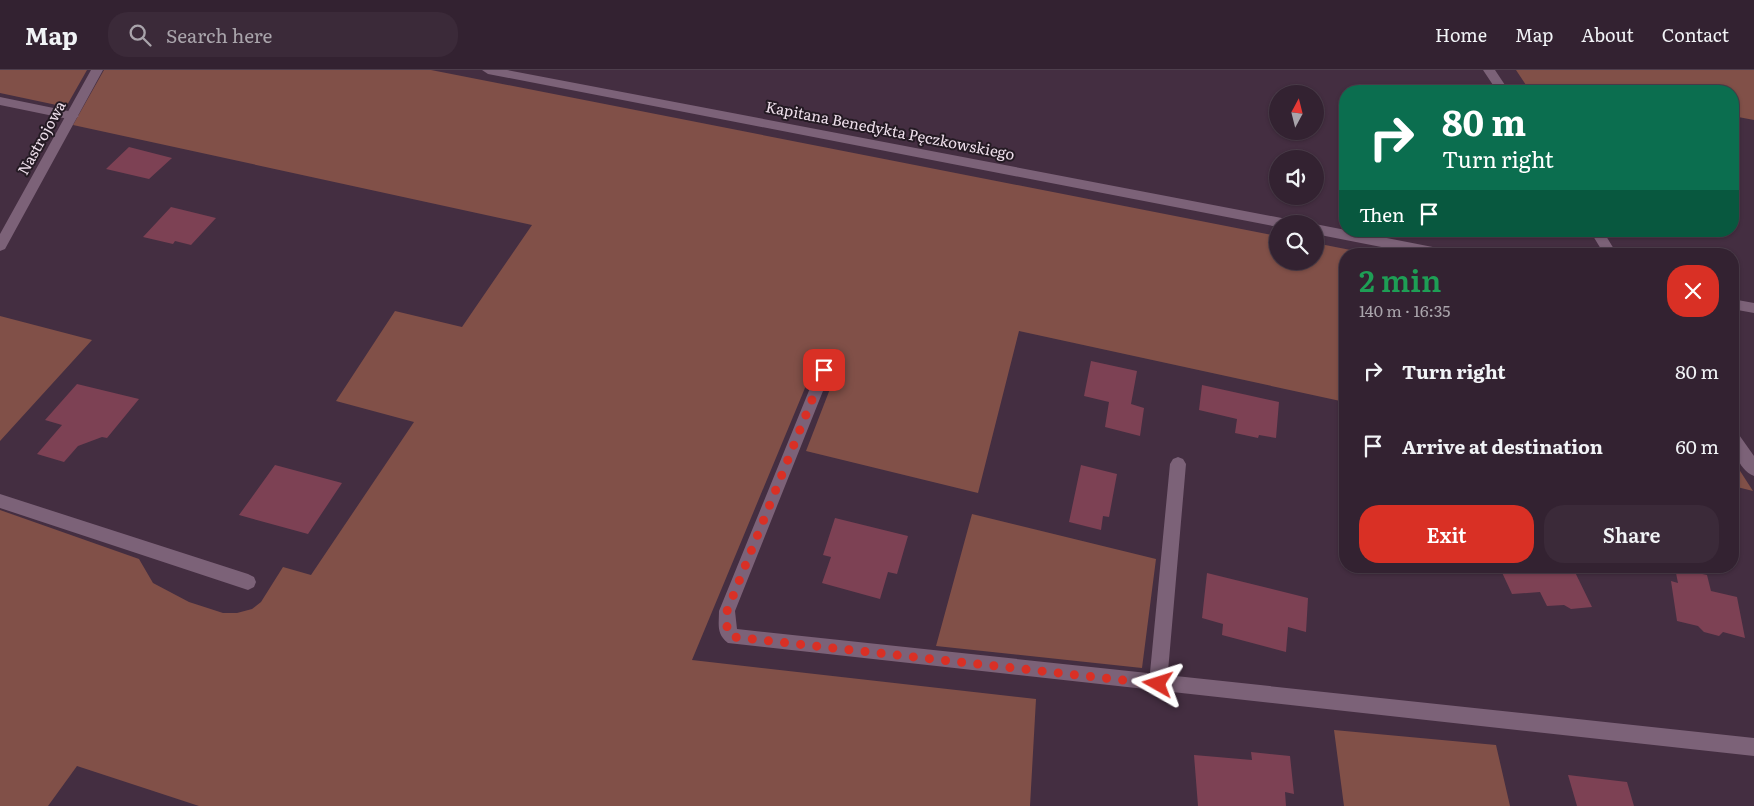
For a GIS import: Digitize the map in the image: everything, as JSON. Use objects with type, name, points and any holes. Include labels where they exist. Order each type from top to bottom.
[{"type":"street","name":"Nastrojowa","points":[[0,246],[97,70]]},
{"type":"street","name":"Kapitana Benedykta Pęczkowskiego","points":[[488,70],[1269,221]]},
{"type":"street","points":[[1489,70],[1499,85]]},
{"type":"street","points":[[0,100],[73,116]]},
{"type":"street","points":[[1324,231],[1339,234]]},
{"type":"street","points":[[1356,237],[1412,248]]},
{"type":"street","points":[[1600,237],[1606,248]]},
{"type":"street","points":[[1739,305],[1754,308]]},
{"type":"street","points":[[824,370],[727,611],[727,632],[734,637],[1754,747]]},
{"type":"street","points":[[1739,446],[1754,469]]},
{"type":"street","points":[[1158,684],[1178,464]]},
{"type":"street","points":[[0,501],[248,582]]},
{"type":"shaded area","points":[[0,70],[87,70],[66,107],[0,93]]},
{"type":"shaded area","points":[[104,70],[431,70],[1269,234],[1269,270],[1324,270],[1324,245],[1340,248],[1339,401],[1019,331],[978,493],[806,451],[840,363],[817,359],[692,660],[1036,699],[1030,806],[199,806],[77,766],[48,806],[0,806],[0,510],[139,559],[153,583],[189,602],[223,613],[237,613],[252,609],[261,602],[283,567],[311,575],[414,422],[336,401],[395,311],[462,327],[532,225],[73,125]]},
{"type":"shaded area","points":[[1516,70],[1754,70],[1754,120],[1739,117],[1739,85],[1526,85]]},
{"type":"shaded area","points":[[0,316],[92,340],[0,441]]},
{"type":"shaded area","points":[[1739,469],[1753,491],[1739,488]]},
{"type":"shaded area","points":[[972,514],[1156,559],[1142,668],[936,646]]},
{"type":"shaded area","points":[[1334,730],[1496,745],[1510,806],[1344,806]]},
{"type":"building","points":[[129,147],[172,158],[149,179],[106,169]]},
{"type":"building","points":[[171,207],[216,218],[191,245],[175,241],[173,244],[143,237]]},
{"type":"building","points":[[1091,361],[1137,371],[1131,404],[1144,408],[1140,436],[1105,427],[1109,402],[1084,396]]},
{"type":"building","points":[[77,384],[139,399],[107,438],[102,437],[78,446],[64,462],[37,454],[62,425],[45,420]]},
{"type":"building","points":[[1202,385],[1279,402],[1276,438],[1259,435],[1258,438],[1235,433],[1237,419],[1199,410]]},
{"type":"building","points":[[275,465],[342,483],[308,534],[239,515]]},
{"type":"building","points":[[1081,465],[1117,474],[1109,517],[1103,516],[1101,530],[1069,522]]},
{"type":"building","points":[[835,518],[908,536],[897,574],[888,572],[880,599],[822,583],[831,557],[823,555]]},
{"type":"building","points":[[1207,573],[1308,598],[1306,632],[1288,627],[1286,652],[1222,635],[1223,624],[1202,618]]},
{"type":"building","points":[[1502,573],[1575,573],[1592,607],[1571,609],[1564,605],[1547,606],[1540,592],[1512,594]]},
{"type":"building","points":[[1676,573],[1707,575],[1711,591],[1737,597],[1745,638],[1723,632],[1719,636],[1704,632],[1698,626],[1677,621],[1671,581],[1678,583]]},
{"type":"building","points":[[1251,752],[1290,756],[1294,794],[1285,792],[1286,806],[1198,806],[1194,755],[1252,760]]},
{"type":"building","points":[[1568,775],[1627,782],[1634,806],[1577,806]]},
{"type":"route","points":[[824,370],[727,611],[727,632],[734,637],[1158,684]]}]
